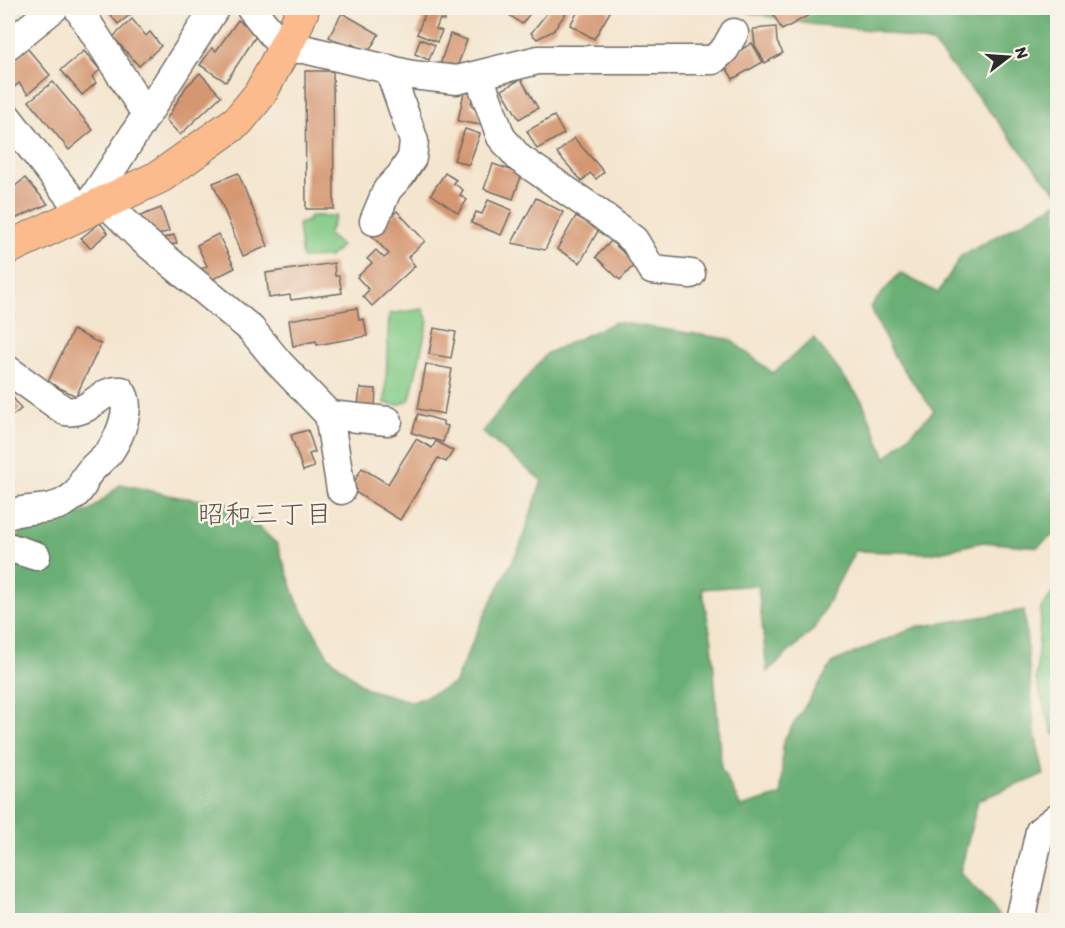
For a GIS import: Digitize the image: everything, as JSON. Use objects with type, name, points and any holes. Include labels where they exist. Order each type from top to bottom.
[{"type":"main road","points":[[8,248],[161,176],[238,121],[260,94],[303,8]]},
{"type":"street","points":[[8,45],[54,8]]},
{"type":"street","points":[[78,8],[146,114]]},
{"type":"street","points":[[94,208],[146,114],[215,8]]},
{"type":"street","points":[[251,8],[284,48],[304,49],[412,75],[457,80],[538,60],[713,60],[725,49],[734,33]]},
{"type":"street","points":[[374,221],[387,190],[412,158],[414,141],[389,69]]},
{"type":"street","points":[[479,76],[501,137],[519,158],[634,240],[652,270],[691,274]]},
{"type":"street","points":[[8,118],[94,208],[142,239],[251,329],[279,363],[329,415],[341,490]]},
{"type":"street","points":[[8,370],[65,411],[76,413],[113,390],[121,391],[126,397],[127,406],[125,417],[110,450],[85,478],[83,486],[74,497],[60,505],[25,509],[8,515]]},
{"type":"street","points":[[329,415],[388,421]]},
{"type":"street","points":[[8,547],[36,556]]},
{"type":"street","points":[[1020,921],[1040,831],[1058,817]]},
{"type":"green space","points":[[734,8],[1057,8],[1057,192],[1037,171],[932,43],[872,30],[809,24]]},
{"type":"green space","points":[[1057,203],[1057,532],[1037,547],[983,542],[935,553],[855,551],[814,629],[767,672],[758,585],[702,589],[712,642],[721,768],[741,807],[781,795],[783,741],[833,662],[916,627],[1024,610],[1035,734],[1044,775],[978,800],[960,873],[1003,920],[8,920],[8,548],[27,527],[90,511],[121,484],[178,497],[233,504],[277,544],[297,601],[328,656],[367,689],[413,702],[454,684],[486,612],[520,546],[542,481],[482,432],[547,353],[615,322],[729,339],[773,373],[814,338],[862,401],[886,458],[934,411],[894,356],[870,307],[900,273],[938,293],[961,256]]},
{"type":"green space","points":[[310,216],[336,216],[328,235],[341,246],[330,257],[302,258],[298,224],[308,221]]},
{"type":"green space","points":[[423,309],[428,321],[410,399],[398,405],[385,403],[389,314]]},
{"type":"green space","points":[[1057,588],[1057,736],[1053,733],[1036,680],[1041,608]]},
{"type":"building","points":[[105,8],[139,8],[118,24]]},
{"type":"building","points":[[427,8],[449,8],[444,21],[440,19],[436,29],[442,31],[437,42],[417,34]]},
{"type":"building","points":[[502,8],[534,8],[522,24]]},
{"type":"building","points":[[551,8],[570,8],[553,31],[537,39],[531,33]]},
{"type":"building","points":[[580,8],[603,8],[610,12],[594,39],[570,25]]},
{"type":"building","points":[[770,8],[808,8],[811,14],[782,30]]},
{"type":"building","points":[[342,13],[379,34],[368,53],[352,44],[350,48],[329,37]]},
{"type":"building","points":[[132,19],[146,36],[150,32],[161,46],[139,66],[113,37]]},
{"type":"building","points":[[238,20],[258,33],[226,82],[200,65],[212,48],[216,51]]},
{"type":"building","points":[[776,27],[777,42],[783,53],[765,63],[755,45],[753,29]]},
{"type":"building","points":[[450,34],[467,40],[456,70],[440,65]]},
{"type":"building","points":[[420,39],[435,45],[429,60],[415,54]]},
{"type":"building","points":[[752,43],[763,62],[733,79],[722,61]]},
{"type":"building","points":[[27,48],[50,75],[28,94],[19,83],[11,90],[8,86],[8,64]]},
{"type":"building","points":[[84,51],[100,70],[92,77],[96,83],[82,95],[61,70]]},
{"type":"building","points":[[305,71],[333,71],[334,209],[306,209]]},
{"type":"building","points":[[200,73],[221,96],[180,135],[166,120],[186,87]]},
{"type":"building","points":[[521,79],[538,108],[519,119],[502,90]]},
{"type":"building","points":[[53,82],[93,130],[69,150],[29,101]]},
{"type":"building","points":[[464,92],[473,94],[471,105],[479,113],[481,125],[458,121]]},
{"type":"building","points":[[554,116],[564,134],[537,149],[527,131]]},
{"type":"building","points":[[465,129],[480,134],[469,165],[454,160]]},
{"type":"building","points":[[574,138],[604,172],[596,179],[590,173],[582,181],[557,153]]},
{"type":"building","points":[[493,164],[522,174],[513,199],[484,189]]},
{"type":"building","points":[[238,173],[268,246],[243,256],[213,183]]},
{"type":"building","points":[[445,173],[456,180],[453,183],[463,190],[460,195],[467,200],[458,213],[431,194]]},
{"type":"building","points":[[25,178],[48,204],[8,222],[8,192]]},
{"type":"building","points":[[536,198],[563,212],[545,250],[512,243]]},
{"type":"building","points":[[488,200],[512,210],[501,235],[471,223],[476,212],[482,214]]},
{"type":"building","points":[[161,208],[169,231],[148,239],[140,216]]},
{"type":"building","points":[[397,211],[425,241],[408,257],[415,266],[372,306],[363,296],[369,290],[357,277],[372,263],[367,259],[376,250],[384,258],[389,254],[371,235]]},
{"type":"building","points":[[576,216],[599,229],[580,263],[557,249]]},
{"type":"building","points":[[100,223],[108,233],[90,248],[81,238]]},
{"type":"building","points":[[218,234],[235,268],[205,283],[199,270],[207,266],[197,245]]},
{"type":"building","points":[[174,235],[177,243],[163,247],[160,239]]},
{"type":"building","points":[[611,241],[635,264],[620,280],[596,257]]},
{"type":"building","points":[[334,263],[335,276],[339,276],[342,293],[291,300],[290,295],[269,298],[266,273]]},
{"type":"building","points":[[357,308],[359,320],[364,319],[367,336],[317,345],[316,341],[293,346],[289,320]]},
{"type":"building","points":[[434,328],[456,332],[451,358],[429,354]]},
{"type":"building","points":[[73,330],[101,344],[76,396],[48,382]]},
{"type":"building","points":[[426,364],[452,369],[444,414],[418,409]]},
{"type":"building","points":[[360,388],[376,389],[375,408],[358,406]]},
{"type":"building","points":[[12,396],[21,409],[8,419],[8,399]]},
{"type":"building","points":[[418,414],[443,421],[443,425],[448,426],[443,442],[412,433]]},
{"type":"building","points":[[308,430],[315,452],[309,454],[314,467],[303,471],[291,435]]},
{"type":"building","points":[[416,439],[432,448],[436,441],[453,451],[446,462],[438,458],[400,520],[350,489],[362,468],[388,484]]},
{"type":"district","name":"昭和三丁目","points":[[265,514]]}]
